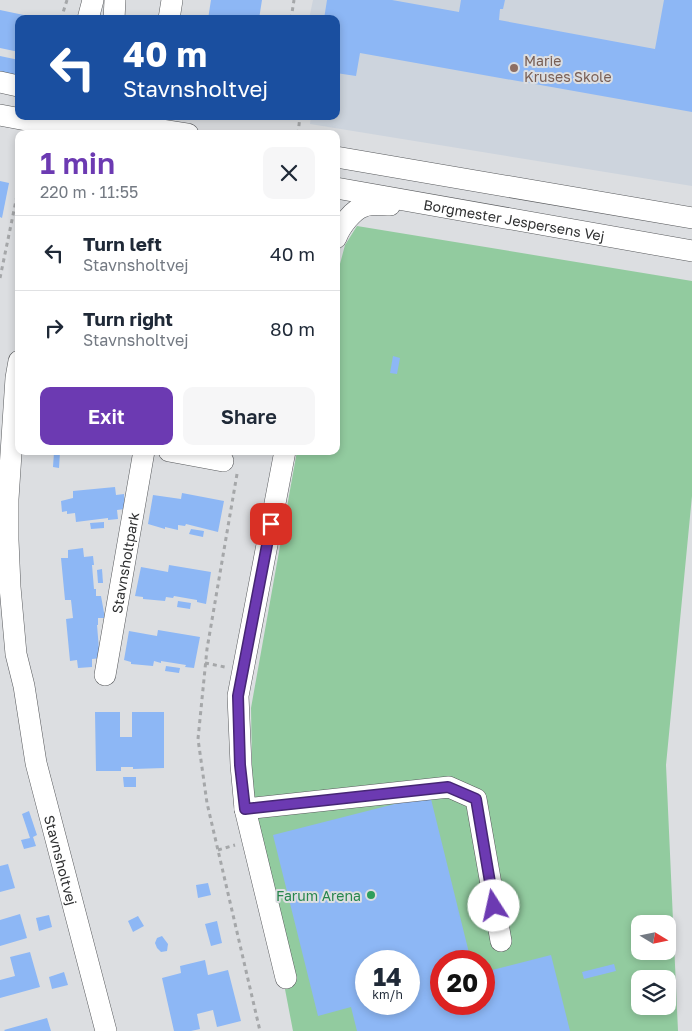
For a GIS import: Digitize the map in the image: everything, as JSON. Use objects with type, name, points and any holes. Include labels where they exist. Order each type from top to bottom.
[{"type":"street","points":[[89,15],[93,0]]},
{"type":"street","points":[[102,15],[104,0]]},
{"type":"street","points":[[114,15],[115,0]]},
{"type":"street","points":[[170,15],[172,0]]},
{"type":"street","points":[[0,82],[15,85]]},
{"type":"street","points":[[0,115],[15,117]]},
{"type":"street","points":[[37,120],[82,126],[124,124],[162,130]]},
{"type":"street","points":[[340,158],[692,218]]},
{"type":"street","points":[[340,184],[366,161]]},
{"type":"street","name":"Borgmester Jespersens Vej","points":[[340,189],[692,251]]},
{"type":"street","points":[[340,228],[348,218],[365,206],[386,205],[465,211]]},
{"type":"street","name":"Stavnsholtvej","points":[[15,411],[8,499],[8,540],[16,654],[24,686],[36,763],[106,1031]]},
{"type":"street","name":"Stavnsholtvej","points":[[24,686],[29,659],[21,546],[26,455]]},
{"type":"street","name":"Stavnsholtpark","points":[[105,675],[143,455]]},
{"type":"street","points":[[191,455],[223,461]]},
{"type":"street","points":[[284,455],[238,696],[240,765],[245,809],[286,978]]},
{"type":"street","points":[[245,809],[448,787],[476,799],[500,941]]},
{"type":"path","points":[[63,15],[67,0]]},
{"type":"path","points":[[292,15],[294,0]]},
{"type":"path","points":[[0,278],[15,205]]},
{"type":"path","points":[[0,252],[5,252]]},
{"type":"shaded area","name":"Marie Kruses Skole","points":[[313,0],[692,0],[692,186],[310,124],[310,120],[340,120],[340,15],[310,15]]},
{"type":"green space","points":[[357,226],[692,281],[692,496],[666,765],[673,915],[631,915],[631,960],[675,960],[675,970],[631,970],[631,1015],[676,1015],[676,987],[678,1031],[293,1031],[253,822],[251,708],[296,455],[340,455],[340,264],[345,245]]},
{"type":"building","points":[[211,0],[262,0],[260,15],[209,15]]},
{"type":"building","points":[[327,0],[392,0],[459,12],[461,0],[505,0],[503,9],[500,9],[499,20],[655,49],[664,0],[692,0],[692,112],[360,53],[356,76],[340,74],[340,15],[325,15]]},
{"type":"building","points":[[0,10],[24,15],[15,15],[15,51],[0,48]]},
{"type":"building","points":[[0,56],[15,59],[15,76],[0,73]]},
{"type":"building","points":[[0,181],[9,183],[2,218],[0,217]]},
{"type":"building","points":[[393,356],[400,358],[397,374],[390,373]]},
{"type":"building","points":[[54,455],[60,455],[59,468],[53,467]]},
{"type":"building","points":[[115,487],[116,495],[124,494],[125,509],[117,510],[118,519],[108,520],[108,518],[76,522],[75,513],[67,514],[67,511],[62,512],[61,501],[73,498],[73,491]]},
{"type":"building","points":[[182,493],[224,501],[218,532],[186,524],[185,526],[178,525],[178,530],[165,527],[165,529],[148,524],[153,495],[181,499]]},
{"type":"building","points":[[104,522],[104,528],[91,529],[90,523]]},
{"type":"building","points":[[191,529],[204,531],[203,537],[189,534]]},
{"type":"building","points":[[83,548],[84,557],[93,556],[94,589],[96,589],[96,596],[101,596],[105,618],[98,618],[97,625],[99,649],[102,658],[92,659],[92,667],[78,668],[77,660],[70,661],[66,619],[73,618],[71,600],[65,600],[61,558],[68,558],[68,550]]},
{"type":"building","points":[[169,565],[211,572],[206,604],[197,602],[197,600],[174,596],[173,598],[166,597],[165,601],[143,599],[143,597],[135,596],[141,567],[168,572]]},
{"type":"building","points":[[102,569],[103,583],[98,583],[97,570]]},
{"type":"building","points":[[178,601],[191,603],[190,609],[177,607]]},
{"type":"building","points":[[158,630],[200,637],[194,668],[161,661],[161,663],[154,661],[153,666],[131,664],[131,662],[124,660],[129,631],[157,636]]},
{"type":"building","points":[[166,666],[180,668],[179,673],[165,671]]},
{"type":"building","points":[[95,712],[120,712],[120,737],[132,737],[132,712],[164,712],[164,768],[133,769],[133,767],[121,767],[121,771],[96,771]]},
{"type":"building","points":[[123,777],[136,777],[136,787],[124,787]]},
{"type":"building","name":"Farum Arena","points":[[430,795],[468,950],[430,950],[430,1015],[495,1015],[495,969],[551,955],[570,1031],[357,1031],[351,1007],[318,1016],[273,835]]},
{"type":"building","points":[[29,811],[37,835],[33,837],[36,846],[24,849],[21,840],[30,838],[22,814]]},
{"type":"building","points":[[8,864],[15,888],[0,892],[0,866]]},
{"type":"building","points":[[208,883],[211,895],[198,898],[196,885]]},
{"type":"building","points":[[20,914],[27,938],[0,946],[0,920]]},
{"type":"building","points":[[49,915],[52,927],[39,931],[36,918]]},
{"type":"building","points":[[138,916],[144,926],[133,932],[128,921]]},
{"type":"building","points":[[217,921],[222,943],[211,946],[205,924]]},
{"type":"building","points":[[162,936],[168,944],[167,951],[161,952],[155,943],[157,938]]},
{"type":"building","points":[[30,952],[40,987],[0,998],[0,980],[15,976],[10,957]]},
{"type":"building","points":[[205,960],[208,975],[228,970],[241,1021],[217,1027],[213,1010],[197,1014],[200,1029],[174,1031],[162,978],[181,973],[180,966]]},
{"type":"building","points":[[614,964],[616,971],[584,979],[582,972]]},
{"type":"building","points":[[64,972],[68,985],[52,989],[49,977]]},
{"type":"building","points":[[47,1018],[51,1031],[4,1030]]},
{"type":"place","name":"Marie Kruses Skole","points":[[514,68]]},
{"type":"place","name":"Farum Arena","points":[[371,895]]},
{"type":"route","points":[[271,524],[238,696],[240,765],[245,809],[448,787],[476,799],[494,906]]}]
